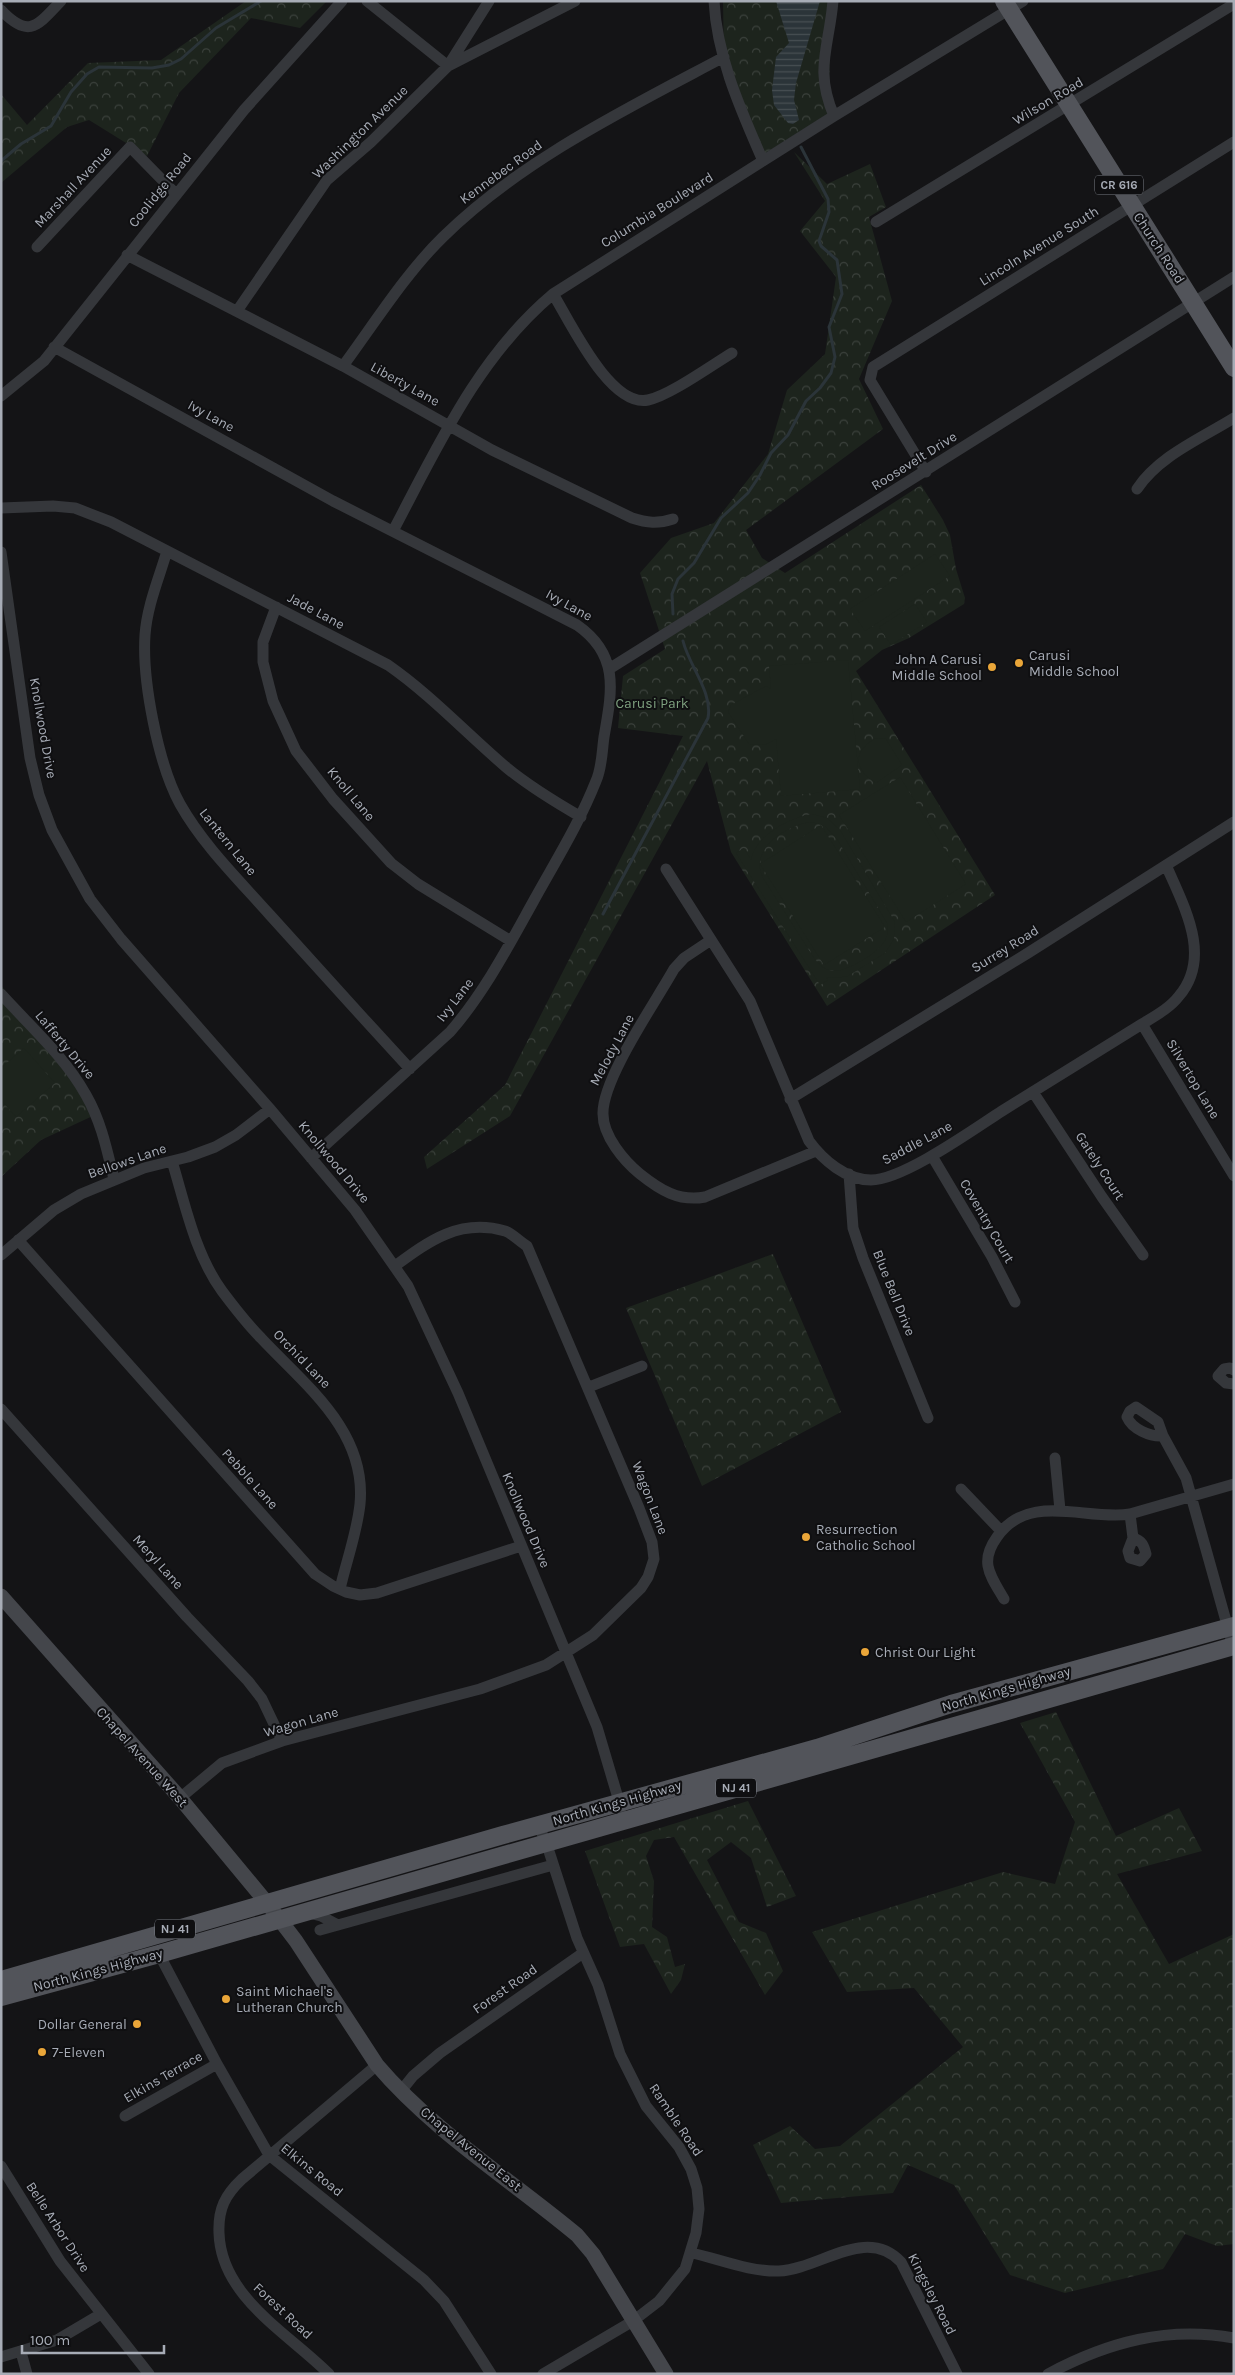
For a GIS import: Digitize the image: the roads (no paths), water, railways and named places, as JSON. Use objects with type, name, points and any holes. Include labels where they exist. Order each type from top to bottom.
[{"type":"main road","name":"Church Road","points":[[1012,4],[1070,106],[1234,368]]},
{"type":"main road","name":"North Kings Highway","points":[[1,1980],[538,1825],[817,1748],[951,1704],[1231,1627]]},
{"type":"main road","name":"North Kings Highway","points":[[1,1997],[159,1954],[1233,1646]]},
{"type":"street","points":[[1,10],[13,23],[25,28],[39,24],[61,1]]},
{"type":"street","name":"Coolidge Road","points":[[1,396],[30,374],[54,347],[244,110],[342,1]]},
{"type":"street","points":[[367,1],[448,66],[575,1]]},
{"type":"street","name":"Washington Avenue","points":[[237,311],[327,180],[371,142],[448,66],[489,1]]},
{"type":"street","points":[[714,1],[715,16],[724,57],[736,98],[763,161]]},
{"type":"street","points":[[833,1],[822,77],[826,97],[834,116]]},
{"type":"street","name":"Columbia Boulevard","points":[[393,531],[449,425],[486,365],[507,337],[532,311],[552,294],[1012,4]]},
{"type":"street","name":"Wilson Road","points":[[876,222],[1070,106],[1234,4]]},
{"type":"street","name":"Kennebec Road","points":[[343,366],[425,257],[481,203],[563,147],[623,111],[724,57]]},
{"type":"street","name":"Lincoln Avenue South","points":[[926,472],[870,380],[873,367],[1234,142]]},
{"type":"street","name":"Marshall Avenue","points":[[38,247],[130,147],[176,194]]},
{"type":"street","name":"Liberty Lane","points":[[127,255],[343,366],[492,450],[632,518],[648,523],[661,523],[673,519]]},
{"type":"street","name":"Roosevelt Drive","points":[[609,669],[1234,278]]},
{"type":"street","points":[[552,294],[603,375],[628,397],[640,401],[661,396],[732,353]]},
{"type":"street","name":"Ivy Lane","points":[[54,347],[333,501],[577,624],[600,644],[609,669],[610,706],[597,779],[581,817],[492,976],[466,1014],[450,1032],[311,1158]]},
{"type":"street","points":[[1137,490],[1147,475],[1158,464],[1234,418]]},
{"type":"street","name":"Jade Lane","points":[[1,508],[53,506],[75,508],[111,522],[388,665],[412,682],[509,769],[543,794],[581,817]]},
{"type":"street","name":"Lantern Lane","points":[[167,551],[148,616],[145,636],[146,662],[152,709],[167,774],[179,802],[195,828],[235,876],[410,1070]]},
{"type":"street","name":"Knollwood Drive","points":[[1,552],[30,758],[39,795],[52,830],[95,906],[121,939],[270,1109],[355,1210],[408,1286],[458,1393],[597,1727],[624,1820]]},
{"type":"street","name":"Knoll Lane","points":[[276,607],[263,642],[263,662],[273,701],[296,751],[334,799],[391,863],[418,884],[511,941]]},
{"type":"street","name":"Surrey Road","points":[[790,1099],[1234,822]]},
{"type":"street","name":"Saddle Lane","points":[[666,869],[750,1001],[790,1099],[816,1152],[837,1168],[849,1174],[872,1180],[893,1175],[932,1156],[1170,1006],[1180,996],[1195,961],[1196,950],[1188,917],[1166,865]]},
{"type":"street","name":"Melody Lane","points":[[711,940],[684,958],[674,970],[608,1084],[602,1114],[610,1139],[627,1161],[644,1177],[668,1193],[687,1199],[705,1198],[816,1152]]},
{"type":"street","name":"Lafferty Drive","points":[[1,994],[71,1071],[86,1094],[104,1138],[114,1179]]},
{"type":"street","name":"Silvertop Lane","points":[[1142,1024],[1234,1176]]},
{"type":"street","name":"Gately Court","points":[[1033,1092],[1142,1255]]},
{"type":"street","name":"Bellows Lane","points":[[1,1256],[54,1210],[81,1194],[114,1179],[215,1147],[236,1135],[270,1109]]},
{"type":"street","name":"Coventry Court","points":[[932,1156],[992,1257],[1015,1302]]},
{"type":"street","name":"Orchid Lane","points":[[172,1161],[197,1241],[221,1290],[259,1336],[327,1406],[346,1437],[357,1463],[360,1505],[340,1589]]},
{"type":"street","name":"Blue Bell Drive","points":[[849,1174],[856,1235],[928,1418]]},
{"type":"street","name":"Wagon Lane","points":[[180,1798],[222,1763],[282,1741],[480,1689],[546,1665],[565,1651],[593,1635],[641,1588],[648,1577],[654,1559],[652,1542],[589,1387],[527,1246],[506,1231],[459,1229],[432,1239],[395,1266]]},
{"type":"street","name":"Pebble Lane","points":[[18,1240],[316,1574],[340,1589],[360,1595],[376,1593],[521,1546]]},
{"type":"street","points":[[589,1387],[642,1366]]},
{"type":"street","points":[[1234,1370],[1224,1368],[1218,1376],[1226,1383],[1234,1384]]},
{"type":"street","name":"Meryl Lane","points":[[1,1409],[187,1617],[248,1681],[262,1699],[282,1741]]},
{"type":"street","points":[[1163,1436],[1186,1478],[1231,1627],[1233,1646]]},
{"type":"street","points":[[1055,1458],[1060,1510]]},
{"type":"street","points":[[1004,1599],[989,1573],[987,1560],[992,1544],[1001,1531],[1011,1522],[1026,1515],[1047,1510],[1060,1510],[1131,1520],[1192,1497],[1234,1484]]},
{"type":"street","points":[[961,1489],[1001,1531]]},
{"type":"street","points":[[1131,1520],[1133,1538]]},
{"type":"street","name":"Chapel Avenue West","points":[[1,1596],[180,1798],[280,1919]]},
{"type":"street","name":"Ramble Road","points":[[538,1825],[546,1842],[584,1953],[598,1985],[620,2054],[646,2106],[679,2147],[691,2169],[697,2188],[699,2209],[692,2252],[685,2269],[659,2301],[633,2321],[543,2374]]},
{"type":"street","points":[[320,1930],[553,1865]]},
{"type":"street","points":[[305,1912],[321,1916],[338,1925]]},
{"type":"street","name":"Chapel Avenue East","points":[[280,1919],[377,2065],[401,2091],[577,2235],[593,2254],[666,2374]]},
{"type":"street","name":"Forest Road","points":[[401,2091],[413,2076],[440,2053],[584,1953]]},
{"type":"street","name":"Elkins Road","points":[[159,1954],[217,2064],[269,2155],[424,2280],[444,2301],[491,2374]]},
{"type":"street","name":"Elkins Terrace","points":[[125,2116],[217,2064]]},
{"type":"street","name":"Forest Road","points":[[329,2374],[242,2293],[229,2273],[222,2254],[219,2242],[219,2211],[225,2198],[242,2179],[377,2065]]},
{"type":"street","name":"Belle Arbor Drive","points":[[1,2166],[60,2262],[148,2374]]},
{"type":"street","name":"Kingsley Road","points":[[692,2252],[760,2270],[778,2271],[805,2267],[866,2246],[880,2247],[893,2253],[901,2262],[957,2374]]},
{"type":"street","points":[[1,2357],[58,2340],[101,2314]]},
{"type":"street","points":[[1048,2374],[1067,2364],[1119,2344],[1154,2335],[1180,2332],[1209,2333],[1234,2338]]},
{"type":"street","points":[[21,2352],[26,2374]]},
{"type":"waterway","points":[[1,161],[21,144],[51,126],[71,92],[87,74],[99,67],[152,68],[169,65],[181,59],[216,28],[261,1]]},
{"type":"waterway","points":[[673,614],[672,594],[678,579],[694,563],[721,518],[748,493],[771,453],[788,435],[806,401],[820,388],[831,373],[835,357],[829,327],[842,294],[837,260],[821,246],[819,241],[829,212],[828,199],[801,147]]},
{"type":"waterway","points":[[603,914],[708,718],[709,708],[704,689],[683,641]]},
{"type":"place","name":"Carusi Middle School","points":[[1019,663]]},
{"type":"place","name":"John A Carusi Middle School","points":[[992,667]]},
{"type":"place","name":"Resurrection Catholic School","points":[[806,1537]]},
{"type":"place","name":"Christ Our Light","points":[[865,1652]]},
{"type":"place","name":"Saint Michael's Lutheran Church","points":[[226,1999]]},
{"type":"place","name":"Dollar General","points":[[137,2024]]},
{"type":"place","name":"7-Eleven","points":[[42,2052]]},
{"type":"park label","name":"Carusi Park","points":[[652,703]]}]
